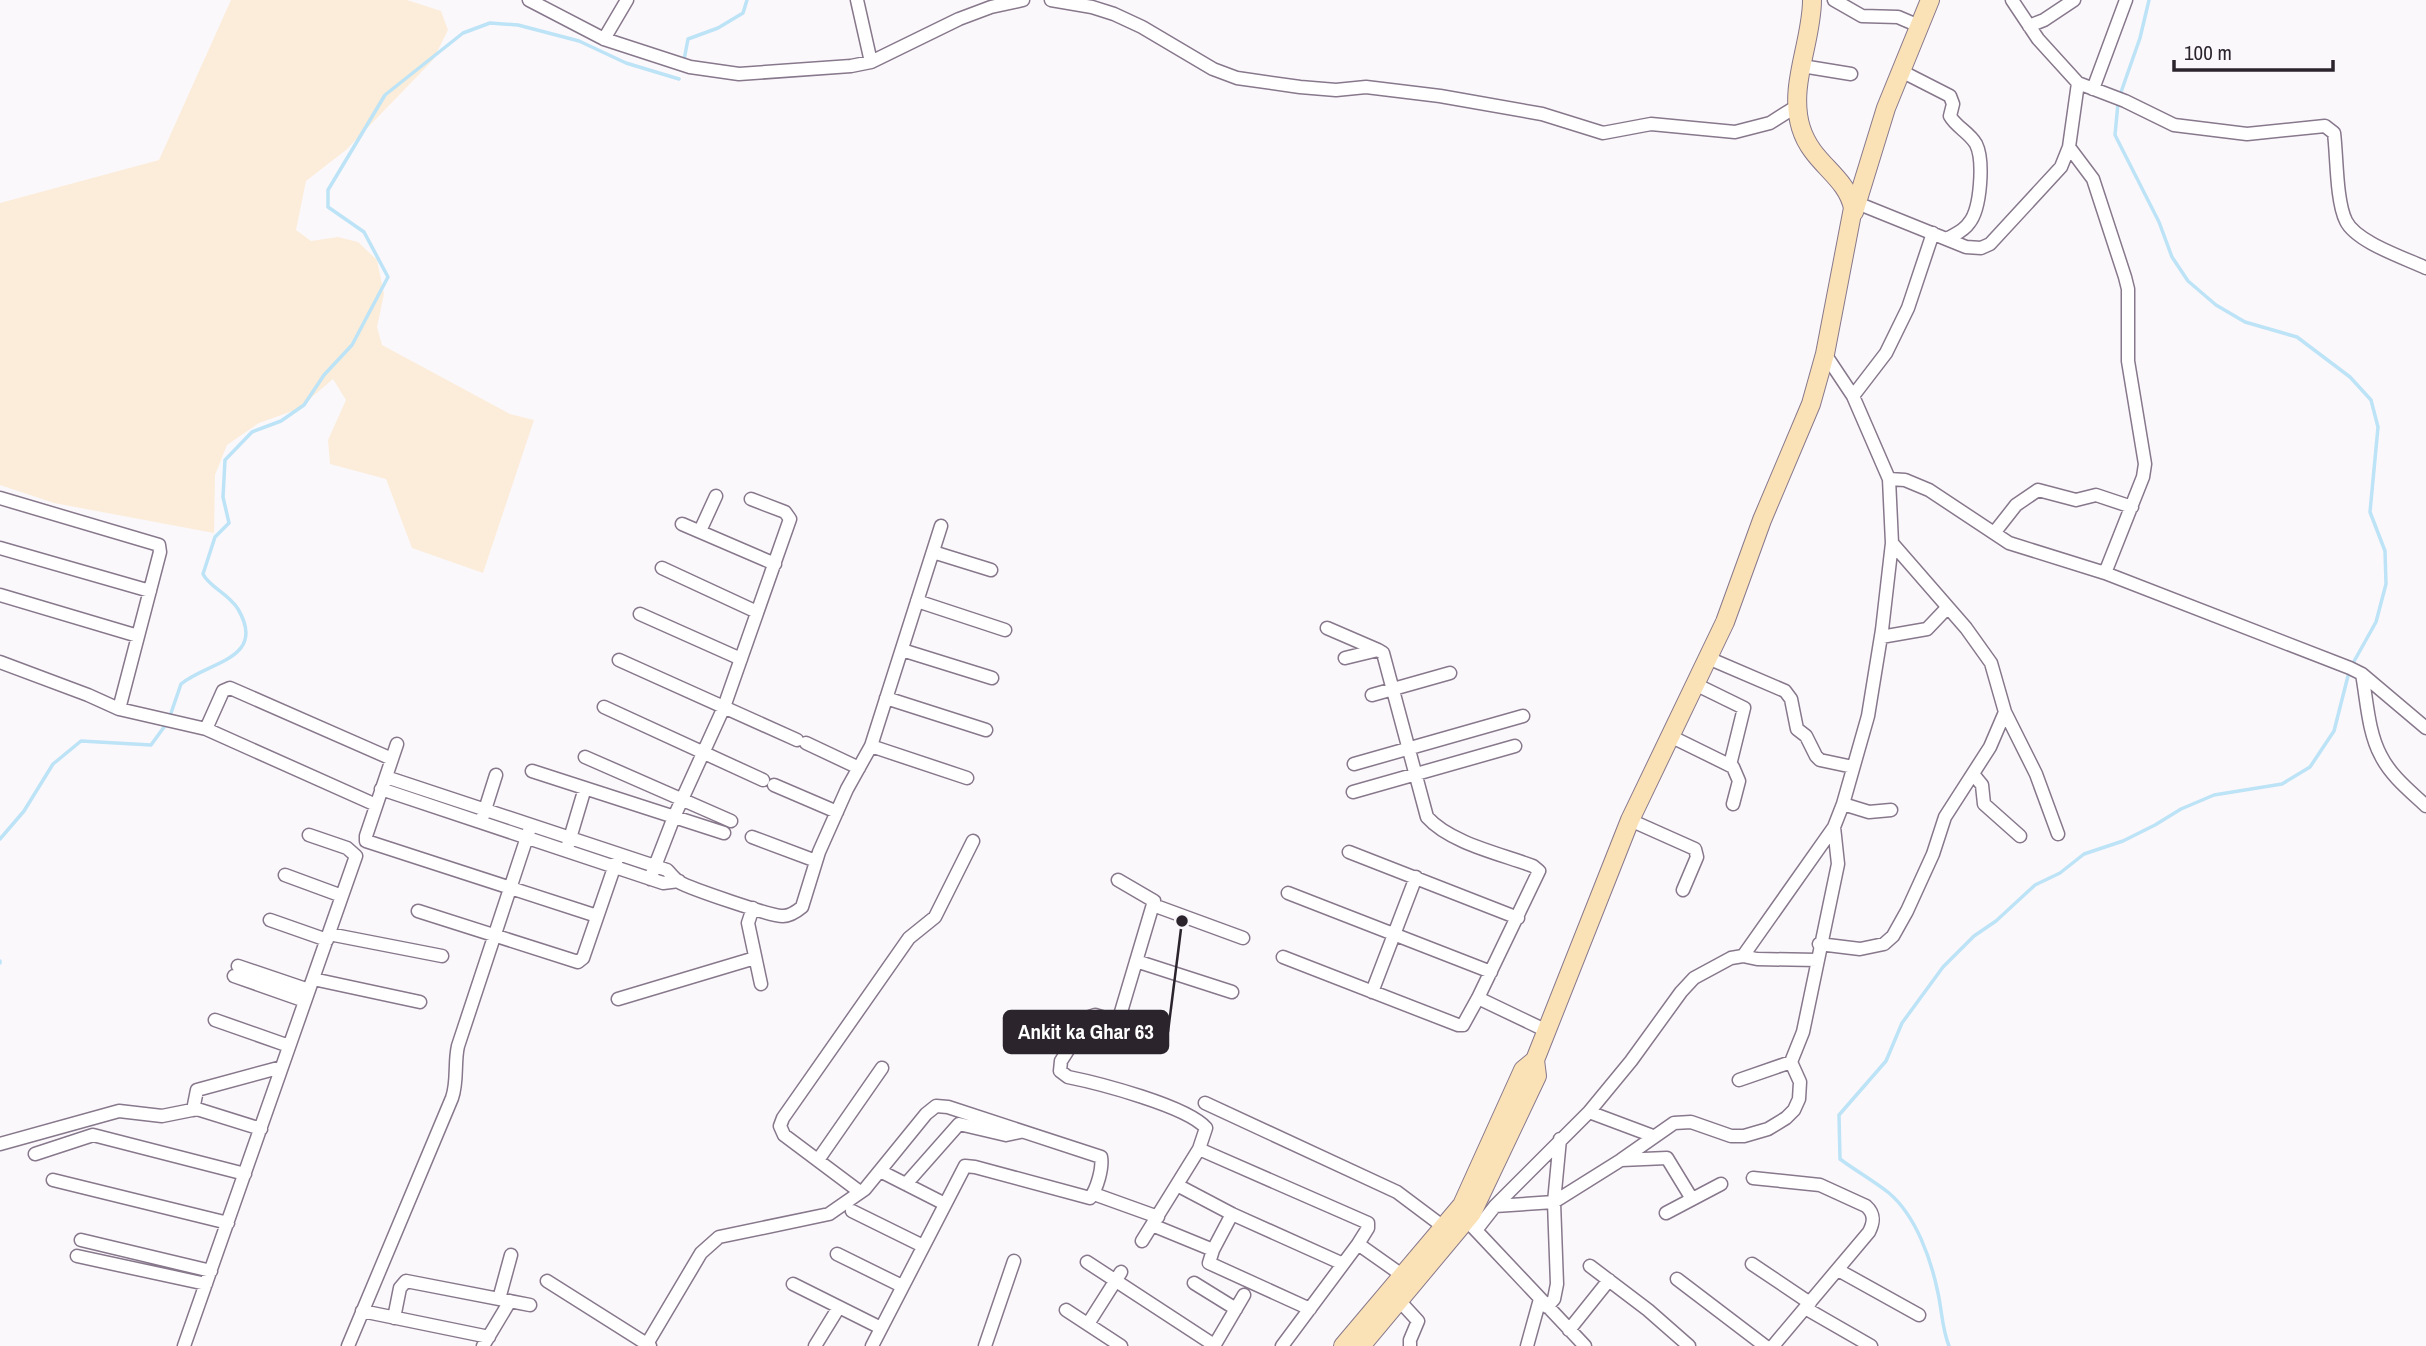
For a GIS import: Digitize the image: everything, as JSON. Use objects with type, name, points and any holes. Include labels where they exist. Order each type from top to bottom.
[{"type":"street","points":[[529,0],[604,39],[690,67],[739,74],[851,66],[871,62],[959,19],[991,7],[1023,0]]},
{"type":"street","points":[[604,39],[627,0]]},
{"type":"street","points":[[857,0],[871,62]]},
{"type":"street","points":[[1051,0],[1092,6],[1114,14],[1142,27],[1213,69],[1237,78],[1300,88],[1336,90],[1366,87],[1440,96],[1542,114],[1603,133],[1651,124],[1735,132],[1770,123],[1797,106]]},
{"type":"street","points":[[1466,1221],[1499,1159],[1537,1076],[1535,1060],[1630,820],[1725,622],[1762,520],[1811,404],[1825,354],[1853,208],[1845,186],[1814,155],[1800,127],[1797,106],[1802,66],[1812,24],[1812,0]]},
{"type":"street","points":[[1834,0],[1862,16],[1898,17],[1919,26]]},
{"type":"street","points":[[1851,222],[1886,108],[1930,0]]},
{"type":"street","points":[[2012,0],[2029,26],[2078,83],[2126,101],[2174,125],[2247,134],[2325,126],[2330,128],[2334,133],[2341,204],[2346,222],[2361,237],[2426,268]]},
{"type":"street","points":[[2029,26],[2044,20],[2074,0]]},
{"type":"street","points":[[2097,90],[2126,0]]},
{"type":"street","points":[[1802,66],[1851,74]]},
{"type":"street","points":[[1901,71],[1950,96],[1953,104],[1950,116],[1952,120],[1969,135],[1979,153],[1981,168],[1976,209],[1971,222],[1947,239]]},
{"type":"street","points":[[1857,203],[1965,247],[1980,248],[1990,244],[2061,167],[2069,147],[2078,83]]},
{"type":"street","points":[[2069,147],[2093,179],[2122,263],[2128,289],[2128,361],[2145,464],[2132,507],[2105,573]]},
{"type":"street","points":[[1853,396],[1886,354],[1908,308],[1933,233]]},
{"type":"street","points":[[1742,956],[1834,827],[1868,716],[1881,638],[1892,543],[1889,479],[1853,396],[1825,354]]},
{"type":"street","points":[[1889,479],[1905,480],[1929,490],[2009,543],[2105,573],[2350,667],[2426,727]]},
{"type":"street","points":[[1994,533],[2016,505],[2038,490],[2076,500],[2096,495],[2132,507]]},
{"type":"street","points":[[701,531],[716,496]]},
{"type":"street","points":[[0,498],[156,543],[160,552],[119,709]]},
{"type":"street","points":[[652,872],[724,707],[790,519],[785,512],[751,499]]},
{"type":"street","points":[[682,524],[775,564]]},
{"type":"street","points":[[384,783],[481,822],[570,838],[618,854],[652,872],[663,883],[679,881],[776,916],[785,917],[794,913],[802,907],[816,862],[837,813],[871,746],[941,526]]},
{"type":"street","points":[[1892,543],[1966,628],[1991,663],[2005,712],[2036,774],[2058,834]]},
{"type":"street","points":[[0,548],[150,591]]},
{"type":"street","points":[[933,552],[991,570]]},
{"type":"street","points":[[662,568],[757,612]]},
{"type":"street","points":[[0,595],[138,636]]},
{"type":"street","points":[[917,601],[1005,630]]},
{"type":"street","points":[[1881,638],[1927,629],[1947,608]]},
{"type":"street","points":[[640,614],[741,659]]},
{"type":"street","points":[[1283,957],[1458,1025],[1466,1021],[1538,877],[1538,868],[1452,837],[1427,817],[1386,659],[1378,650],[1327,628]]},
{"type":"street","points":[[902,650],[992,678]]},
{"type":"street","points":[[1345,658],[1378,650]]},
{"type":"street","points":[[1708,658],[1785,691],[1791,699],[1797,729],[1805,736],[1816,756],[1820,760],[1853,767]]},
{"type":"street","points":[[619,660],[859,768]]},
{"type":"street","points":[[0,662],[119,709],[206,729],[376,805]]},
{"type":"street","points":[[1372,695],[1450,673]]},
{"type":"street","points":[[2362,674],[2373,738],[2382,758],[2399,780],[2426,806]]},
{"type":"street","points":[[1696,685],[1744,708],[1730,765]]},
{"type":"street","points":[[206,729],[223,691],[230,688],[392,759]]},
{"type":"street","points":[[886,698],[986,730]]},
{"type":"street","points":[[604,707],[837,813]]},
{"type":"street","points":[[1819,944],[1860,949],[1884,944],[1893,936],[1928,866],[1945,817],[1993,742],[2005,712]]},
{"type":"street","points":[[1354,764],[1523,716]]},
{"type":"street","points":[[1670,736],[1736,770],[1739,781],[1732,804]]},
{"type":"street","points":[[397,744],[366,841],[597,916]]},
{"type":"street","points":[[871,746],[967,778]]},
{"type":"street","points":[[1353,792],[1515,746]]},
{"type":"street","points":[[586,757],[731,821]]},
{"type":"street","points":[[532,771],[724,833]]},
{"type":"street","points":[[1973,774],[1982,785],[1987,808],[2020,836]]},
{"type":"street","points":[[481,822],[496,775]]},
{"type":"street","points":[[384,783],[485,810],[566,851],[614,867],[652,872]]},
{"type":"street","points":[[566,851],[585,789]]},
{"type":"street","points":[[1843,804],[1869,812],[1891,810]]},
{"type":"street","points":[[1630,820],[1695,849],[1697,857],[1683,890]]},
{"type":"street","points":[[1495,1206],[1554,1202],[1665,1128],[1681,1121],[1731,1136],[1744,1136],[1768,1129],[1794,1110],[1800,1082],[1791,1062],[1803,1032],[1819,944],[1838,864],[1834,827]]},
{"type":"street","points":[[348,1346],[452,1098],[456,1086],[455,1059],[458,1046],[529,831]]},
{"type":"street","points":[[184,1346],[356,856],[346,848],[309,835]]},
{"type":"street","points":[[752,837],[816,862]]},
{"type":"street","points":[[860,1192],[781,1132],[783,1118],[909,938],[935,917],[973,841]]},
{"type":"street","points":[[1349,852],[1517,918]]},
{"type":"street","points":[[418,911],[578,962],[583,958],[618,854]]},
{"type":"street","points":[[285,874],[342,896]]},
{"type":"street","points":[[1372,992],[1416,877]]},
{"type":"street","points":[[1118,880],[1154,901],[1118,1022],[1089,1017],[1061,1061],[1060,1071],[1068,1077],[1170,1108],[1199,1121],[1206,1128],[1199,1149],[1142,1241]]},
{"type":"street","points":[[1288,893],[1491,972]]},
{"type":"street","points":[[1153,905],[1243,938]]},
{"type":"street","points":[[753,908],[748,923],[761,984]]},
{"type":"street","points":[[270,920],[328,937],[442,956]]},
{"type":"street","points":[[1361,1346],[1395,1296],[1450,1232],[1495,1206],[1589,1112],[1694,978],[1731,958],[1742,956],[1757,959],[1817,960]]},
{"type":"street","points":[[618,999],[755,958]]},
{"type":"street","points":[[1136,961],[1232,992]]},
{"type":"street","points":[[236,971],[309,990],[420,1002]]},
{"type":"street","points":[[1478,998],[1547,1031]]},
{"type":"street","points":[[215,1020],[289,1046]]},
{"type":"street","points":[[1739,1080],[1791,1062]]},
{"type":"street","points":[[193,1110],[197,1090],[282,1067]]},
{"type":"street","points":[[818,1160],[881,1068]]},
{"type":"street","points":[[1205,1103],[1397,1192],[1450,1232]]},
{"type":"street","points":[[547,1281],[648,1345],[701,1253],[712,1241],[719,1237],[822,1217],[837,1209],[860,1192],[926,1114],[936,1106],[948,1107],[1101,1157],[1094,1194],[1090,1198],[969,1166],[962,1170],[872,1346]]},
{"type":"street","points":[[0,1144],[119,1111],[162,1116],[197,1109],[261,1129]]},
{"type":"street","points":[[1589,1112],[1653,1136]]},
{"type":"street","points":[[906,1184],[959,1124],[1006,1135],[1023,1131]]},
{"type":"street","points":[[35,1154],[93,1135],[245,1174]]},
{"type":"street","points":[[1527,1346],[1543,1303],[1554,1299],[1557,1284],[1554,1202],[1560,1139]]},
{"type":"street","points":[[1199,1149],[1367,1223],[1368,1228],[1357,1244],[1282,1346]]},
{"type":"street","points":[[1620,1160],[1667,1158],[1692,1199]]},
{"type":"street","points":[[880,1171],[944,1204]]},
{"type":"street","points":[[1753,1178],[1820,1185],[1870,1210],[1873,1220],[1869,1232],[1773,1346]]},
{"type":"street","points":[[53,1180],[228,1223]]},
{"type":"street","points":[[1666,1213],[1721,1184]]},
{"type":"street","points":[[1177,1185],[1232,1214],[1341,1263]]},
{"type":"street","points":[[1094,1194],[1213,1250]]},
{"type":"street","points":[[852,1211],[923,1246]]},
{"type":"street","points":[[1232,1214],[1209,1263],[1310,1309]]},
{"type":"street","points":[[1466,1221],[1585,1346]]},
{"type":"street","points":[[81,1240],[211,1271]]},
{"type":"street","points":[[1357,1244],[1408,1280]]},
{"type":"street","points":[[837,1254],[902,1286]]},
{"type":"street","points":[[362,1311],[486,1341],[505,1300],[511,1255]]},
{"type":"street","points":[[77,1256],[206,1284]]},
{"type":"street","points":[[985,1346],[1014,1261]]},
{"type":"street","points":[[1087,1262],[1119,1276],[1214,1345],[1244,1295]]},
{"type":"street","points":[[1752,1264],[1807,1306],[1871,1346]]},
{"type":"street","points":[[1590,1266],[1689,1346]]},
{"type":"street","points":[[1838,1270],[1919,1315]]},
{"type":"street","points":[[1088,1324],[1119,1276]]},
{"type":"street","points":[[1677,1279],[1765,1346]]},
{"type":"street","points":[[394,1318],[400,1288],[406,1280],[530,1305]]},
{"type":"street","points":[[1569,1330],[1609,1280]]},
{"type":"street","points":[[1194,1283],[1236,1309]]},
{"type":"street","points":[[793,1284],[881,1328]]},
{"type":"street","points":[[1343,1346],[1395,1296]]},
{"type":"street","points":[[1395,1296],[1418,1321],[1410,1346]]},
{"type":"street","points":[[815,1346],[839,1307]]},
{"type":"street","points":[[1066,1310],[1121,1346]]},
{"type":"street","points":[[1095,1346],[1102,1333]]},
{"type":"shaded area","points":[[231,0],[407,0],[441,11],[448,30],[433,60],[346,150],[306,181],[296,230],[311,241],[338,237],[358,242],[377,260],[384,294],[377,327],[382,345],[510,414],[534,420],[483,573],[412,548],[386,479],[330,464],[328,440],[346,400],[333,379],[298,409],[259,423],[227,445],[215,475],[214,533],[54,503],[0,485],[0,203],[159,160]]},
{"type":"waterway","points":[[684,60],[688,39],[718,28],[743,13],[747,0]]},
{"type":"waterway","points":[[2120,95],[2140,38],[2149,0]]},
{"type":"waterway","points":[[170,716],[181,684],[230,657],[240,649],[245,639],[245,626],[238,609],[203,574],[215,537],[229,523],[223,497],[225,460],[252,432],[281,421],[304,405],[324,375],[352,345],[388,277],[364,232],[328,207],[328,190],[385,95],[463,33],[490,23],[518,25],[579,41],[626,63],[679,79]]},
{"type":"waterway","points":[[2118,103],[2115,135],[2159,222],[2172,257],[2188,281],[2216,305],[2245,322],[2297,337],[2350,377],[2371,400],[2378,427],[2370,512],[2385,551],[2386,584],[2376,622],[2352,665]]},
{"type":"waterway","points":[[1949,1346],[1935,1280],[1927,1252],[1915,1226],[1889,1193],[1840,1159],[1839,1115],[1886,1061],[1902,1023],[1943,967],[1974,936],[1996,921],[2035,885],[2060,873],[2084,854],[2123,841],[2181,809],[2214,795],[2282,784],[2310,767],[2334,731],[2349,672]]},
{"type":"waterway","points":[[0,839],[24,811],[53,764],[81,741],[151,745],[167,723]]},
{"type":"place","name":"Ankit ka Ghar 63","points":[[1182,921]]}]
